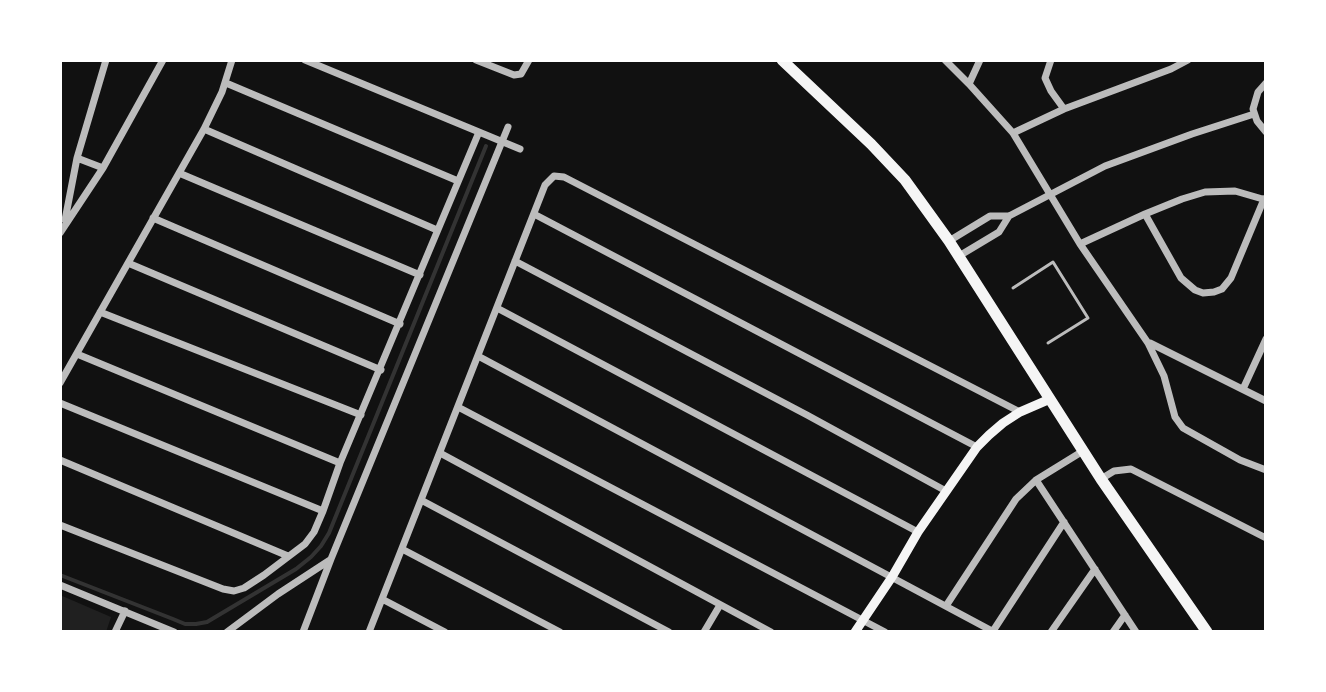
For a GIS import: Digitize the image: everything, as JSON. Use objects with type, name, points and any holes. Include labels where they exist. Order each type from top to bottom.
[{"type":"main road","points":[[782,60],[905,180],[959,256],[1101,479],[1207,632]]},
{"type":"main road","points":[[855,632],[918,532],[977,447],[1020,412],[1050,399]]},
{"type":"street","points":[[62,230],[77,158],[106,60]]},
{"type":"street","points":[[62,230],[103,168],[163,60]]},
{"type":"street","points":[[60,383],[204,129],[226,83],[232,60]]},
{"type":"street","points":[[305,60],[520,149]]},
{"type":"street","points":[[476,60],[514,75],[521,74],[529,60]]},
{"type":"street","points":[[945,60],[1013,133],[1080,244],[1148,343],[1164,376],[1175,417],[1183,428],[1240,460],[1266,470]]},
{"type":"street","points":[[969,84],[980,60]]},
{"type":"street","points":[[1051,60],[1045,78],[1064,109]]},
{"type":"street","points":[[1013,133],[1064,109],[1188,60]]},
{"type":"street","points":[[226,83],[458,181]]},
{"type":"street","points":[[1266,83],[1255,97],[1254,114],[1266,132]]},
{"type":"street","points":[[949,241],[990,216],[1009,216],[1105,166],[1254,114]]},
{"type":"street","points":[[303,632],[508,127]]},
{"type":"street","points":[[204,129],[437,230]]},
{"type":"street","points":[[60,525],[234,591],[244,588],[305,544],[323,511],[340,463],[479,132]]},
{"type":"street","points":[[77,158],[103,168]]},
{"type":"street","points":[[179,173],[420,275]]},
{"type":"street","points":[[369,632],[545,185],[554,176],[564,177],[1020,412]]},
{"type":"street","points":[[1080,244],[1145,214],[1205,192],[1235,191],[1265,199],[1231,278],[1222,289],[1214,292],[1195,290],[1181,278],[1145,214]]},
{"type":"street","points":[[534,214],[977,447]]},
{"type":"street","points":[[959,256],[999,232],[1009,216]]},
{"type":"street","points":[[153,218],[400,324]]},
{"type":"street","points":[[515,261],[946,491]]},
{"type":"street","points":[[128,263],[381,370]]},
{"type":"street","points":[[497,308],[918,532]]},
{"type":"street","points":[[100,312],[361,415]]},
{"type":"street","points":[[1243,389],[1266,339]]},
{"type":"street","points":[[1148,343],[1266,401]]},
{"type":"street","points":[[77,354],[340,463]]},
{"type":"street","points":[[478,356],[994,632],[1064,522]]},
{"type":"street","points":[[60,403],[323,511]]},
{"type":"street","points":[[458,407],[885,632]]},
{"type":"street","points":[[946,606],[1007,512],[1025,490],[1083,451]]},
{"type":"street","points":[[440,453],[771,632]]},
{"type":"street","points":[[60,460],[288,556]]},
{"type":"street","points":[[1101,479],[1114,471],[1131,469],[1266,538]]},
{"type":"street","points":[[1036,480],[1136,632]]},
{"type":"street","points":[[421,500],[669,632]]},
{"type":"street","points":[[402,549],[560,632]]},
{"type":"street","points":[[227,632],[331,559]]},
{"type":"street","points":[[1051,632],[1095,569]]},
{"type":"street","points":[[60,585],[174,632]]},
{"type":"street","points":[[382,599],[445,632]]},
{"type":"street","points":[[704,632],[720,605]]},
{"type":"street","points":[[115,632],[125,611]]},
{"type":"street","points":[[1113,632],[1125,615]]},
{"type":"lane","points":[[1013,288],[1053,262],[1088,318],[1048,343]]},
{"type":"shaded area","points":[[60,595],[111,617],[106,632],[60,632]]},
{"type":"waterway","points":[[60,575],[185,624],[196,624],[207,622],[311,557],[329,533],[486,146]]}]
